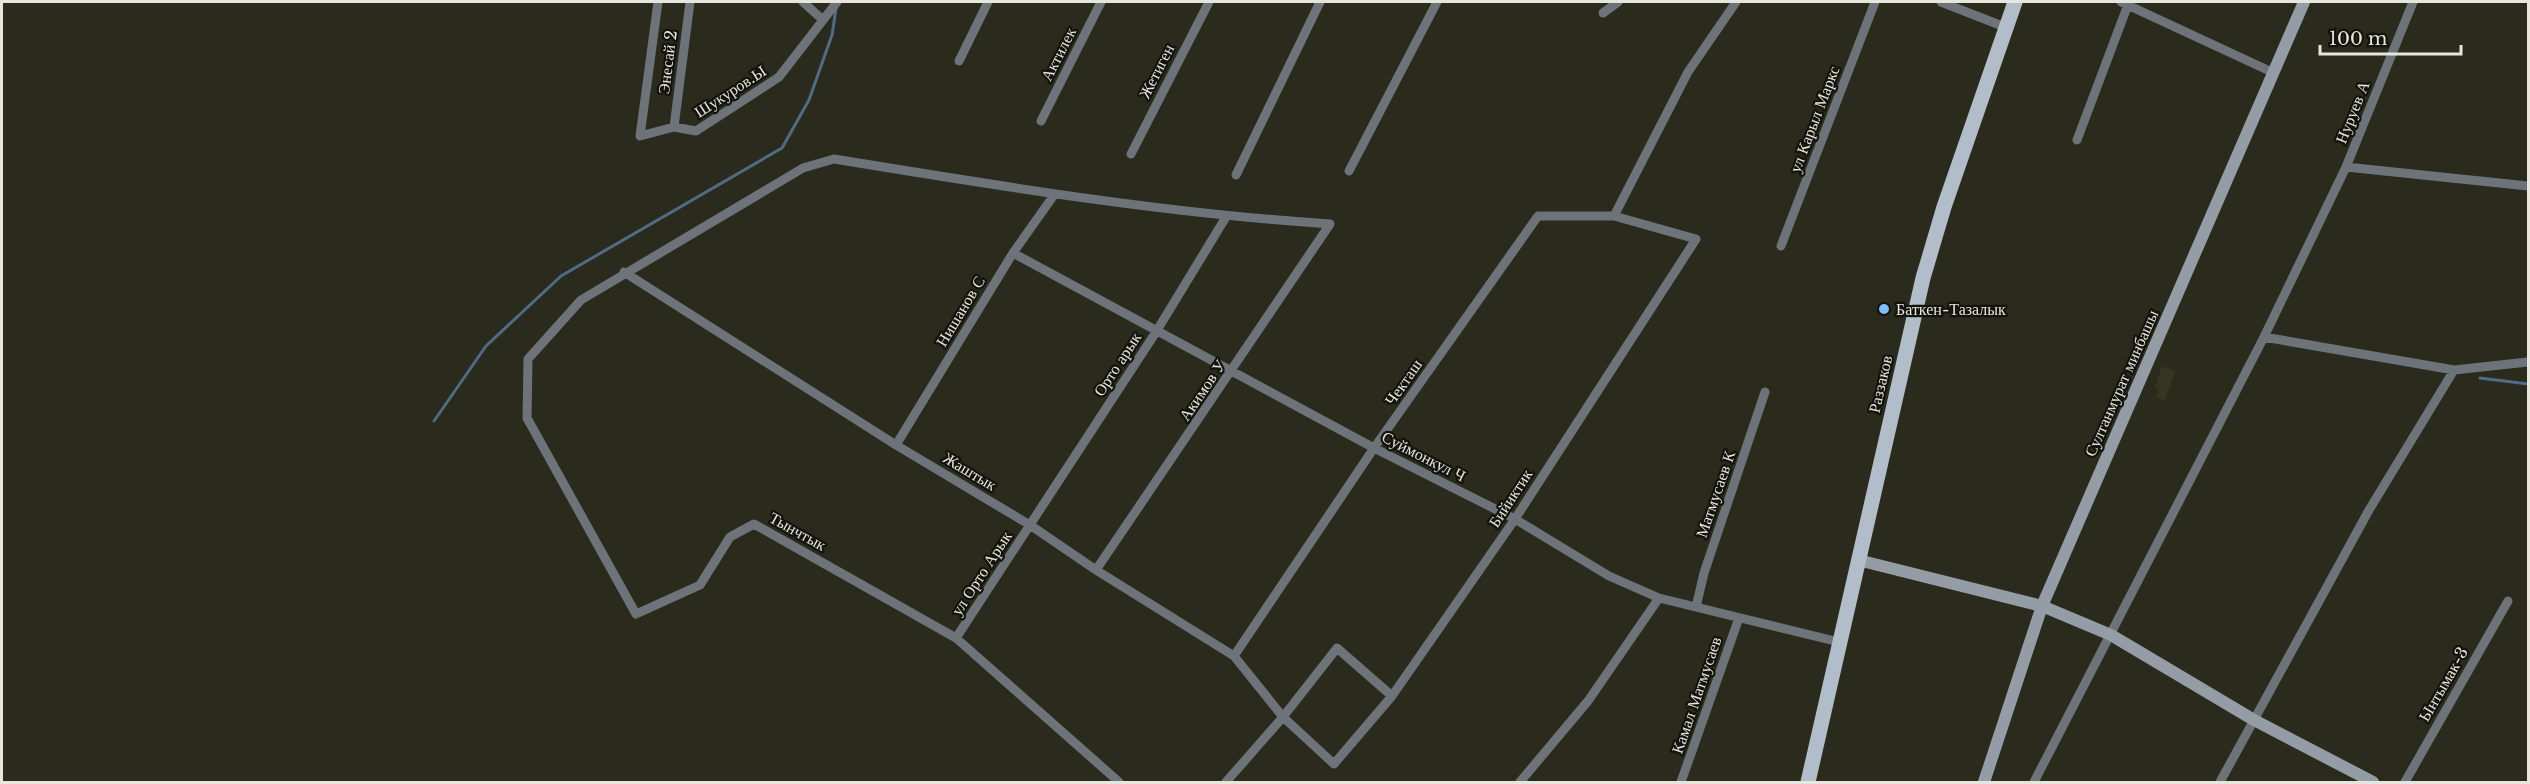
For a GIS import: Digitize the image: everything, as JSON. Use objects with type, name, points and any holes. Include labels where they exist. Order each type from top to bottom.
[{"type":"main road","name":"Раззаков","points":[[1808,783],[1923,278],[1944,207],[2015,2]]},
{"type":"street","name":"Шукуров.Ы","points":[[658,2],[640,136],[674,127],[696,131],[780,77],[837,2]]},
{"type":"street","name":"Энесай 2","points":[[674,127],[690,2]]},
{"type":"street","points":[[803,2],[824,20]]},
{"type":"street","points":[[959,61],[988,2]]},
{"type":"street","name":"Актилек","points":[[1041,121],[1101,2]]},
{"type":"street","name":"Жетиген","points":[[1131,154],[1209,2]]},
{"type":"street","points":[[1236,175],[1320,2]]},
{"type":"street","points":[[1349,171],[1437,2]]},
{"type":"street","points":[[1603,13],[1618,2]]},
{"type":"street","points":[[1614,216],[1688,72],[1736,2]]},
{"type":"street","name":"ул Карыл Маркс","points":[[1780,246],[1875,2]]},
{"type":"street","points":[[1941,2],[2005,27]]},
{"type":"street","name":"Султанмурат минбашы","points":[[1984,783],[2042,606],[2304,2]]},
{"type":"street","name":"Нуруев А","points":[[2034,783],[2264,337],[2346,167],[2413,2]]},
{"type":"street","points":[[2077,141],[2125,3],[2274,73]]},
{"type":"street","points":[[624,272],[803,168],[834,159],[1054,195],[1226,217]]},
{"type":"street","points":[[2346,167],[2529,186]]},
{"type":"street","name":"Нишанов С","points":[[896,445],[1012,253],[1054,195]]},
{"type":"street","name":"Чекташ","points":[[1234,656],[1374,448],[1538,216],[1614,216]]},
{"type":"street","name":"Бийиктик","points":[[1334,764],[1392,696],[1515,519],[1696,239],[1614,216]]},
{"type":"street","name":"Акимов У","points":[[1096,570],[1330,224],[1226,217]]},
{"type":"street","name":"Орто арык","points":[[1030,525],[1156,332],[1226,217]]},
{"type":"street","name":"Суймонкул Ч","points":[[1012,253],[1374,448],[1515,519],[1609,576],[1659,598],[1839,642]]},
{"type":"street","name":"Тынчтык","points":[[624,272],[581,300],[528,359],[527,418],[636,614],[700,585],[730,537],[754,524],[956,638],[1119,783]]},
{"type":"street","name":"Жаштык","points":[[624,272],[896,445],[1030,525],[1096,570],[1234,656],[1283,717],[1334,764]]},
{"type":"street","points":[[2264,337],[2454,370],[2529,362]]},
{"type":"street","points":[[2220,783],[2369,510],[2454,370]]},
{"type":"street","name":"Матмусаев К","points":[[1696,607],[1704,573],[1765,392]]},
{"type":"street","name":"ул Орто Арык","points":[[956,638],[1030,525]]},
{"type":"street","points":[[1858,560],[2042,606],[2111,635],[2254,720],[2373,783]]},
{"type":"street","points":[[1520,783],[1588,701],[1659,598]]},
{"type":"street","name":"Ынтымак-3","points":[[2405,783],[2508,601]]},
{"type":"street","name":"Камал Матмусаев","points":[[1681,783],[1739,618]]},
{"type":"street","points":[[1226,783],[1283,717],[1337,648],[1392,696]]},
{"type":"shaded area","points":[[2162,366],[2175,371],[2165,401],[2156,397],[2159,389],[2155,388]]},
{"type":"waterway","points":[[434,421],[486,346],[561,276],[782,148],[809,100],[832,35],[836,9]]},
{"type":"waterway","points":[[2480,378],[2528,384]]},
{"type":"place","name":"Баткен-Тазалык","points":[[1884,309]]}]
